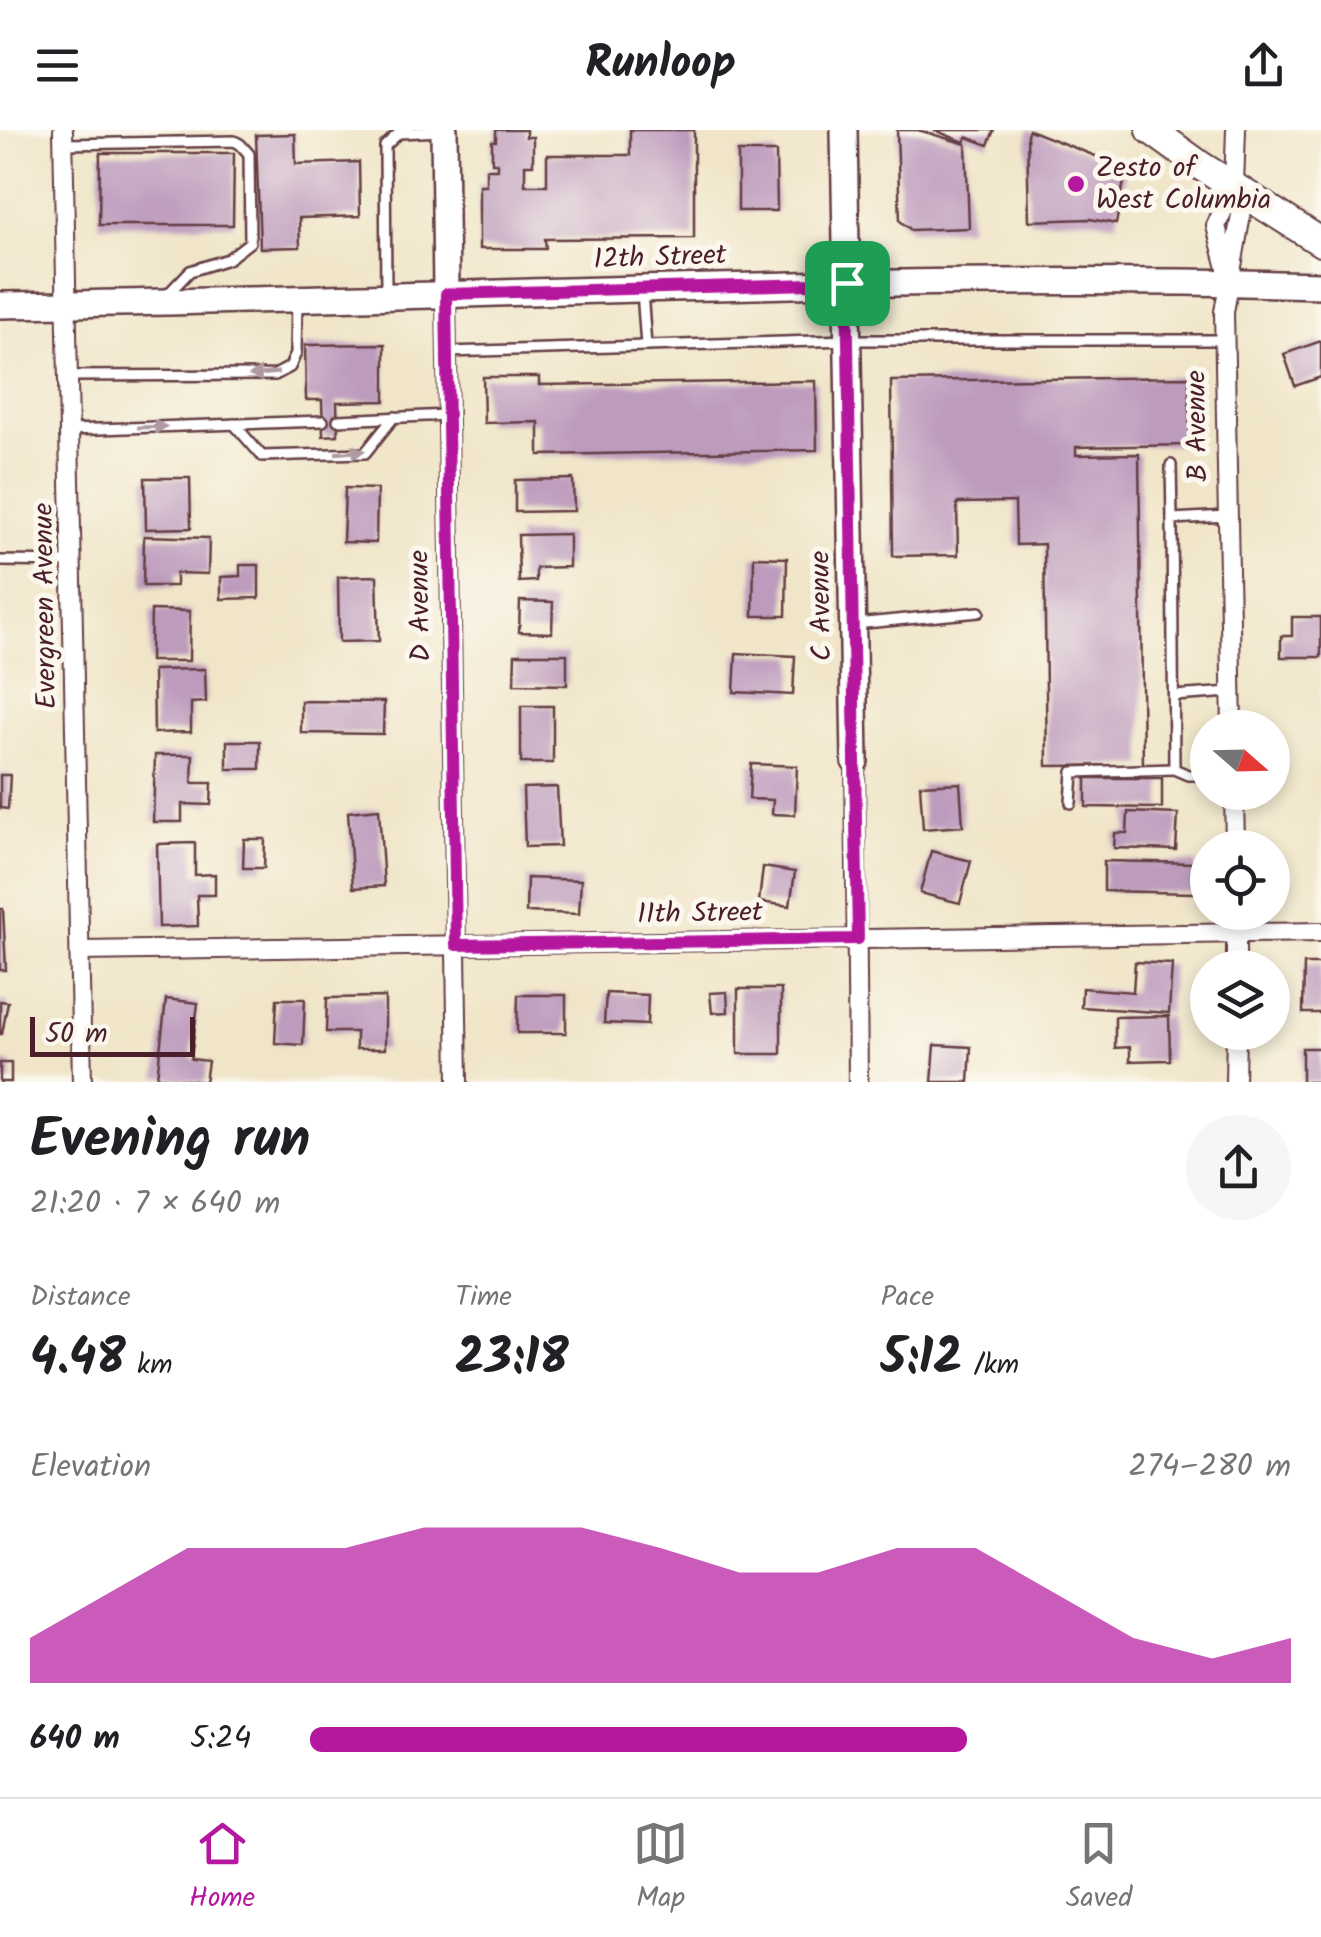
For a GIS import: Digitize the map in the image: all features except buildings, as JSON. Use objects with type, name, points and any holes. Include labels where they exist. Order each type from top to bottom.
[{"type":"main road","name":"D Avenue","points":[[444,130],[446,294]]},
{"type":"main road","name":"C Avenue","points":[[844,130],[855,761]]},
{"type":"main road","points":[[1151,130],[1321,242]]},
{"type":"main road","name":"12th Street","points":[[0,305],[847,283],[1321,285]]},
{"type":"street","points":[[1234,185],[1236,130]]},
{"type":"street","name":"Evergreen Avenue","points":[[64,137],[82,1082]]},
{"type":"street","name":"B Avenue","points":[[1232,710],[1224,312],[1242,209],[1234,185]]},
{"type":"street","name":"D Avenue","points":[[446,294],[458,1082]]},
{"type":"street","name":"C Avenue","points":[[855,761],[858,1082]]},
{"type":"street","name":"11th Street","points":[[80,951],[1321,932]]},
{"type":"street","points":[[1236,933],[1236,950]]},
{"type":"street","points":[[1235,1082],[1236,1050]]},
{"type":"lane","points":[[386,295],[385,146],[399,133],[444,130]]},
{"type":"lane","points":[[64,137],[234,141],[249,154],[250,242],[228,259],[190,271],[161,302]]},
{"type":"lane","points":[[641,288],[646,346]]},
{"type":"lane","points":[[69,376],[275,376],[290,366],[296,352],[297,298]]},
{"type":"lane","points":[[447,352],[848,340],[1224,340]]},
{"type":"lane","points":[[338,420],[448,415]]},
{"type":"lane","points":[[234,424],[262,456],[365,453],[394,417]]},
{"type":"lane","points":[[70,430],[322,420]]},
{"type":"lane","points":[[1171,465],[1174,769]]},
{"type":"lane","points":[[1172,519],[1227,516]]},
{"type":"lane","points":[[0,561],[73,562]]},
{"type":"lane","points":[[852,624],[980,612]]},
{"type":"lane","points":[[1174,696],[1231,692]]},
{"type":"lane","points":[[1072,803],[1074,772],[1174,769],[1190,776]]},
{"type":"place","name":"Zesto of West Columbia","points":[[1076,184]]},
{"type":"route","points":[[847,283],[858,939],[456,945],[446,294],[847,283]]}]
